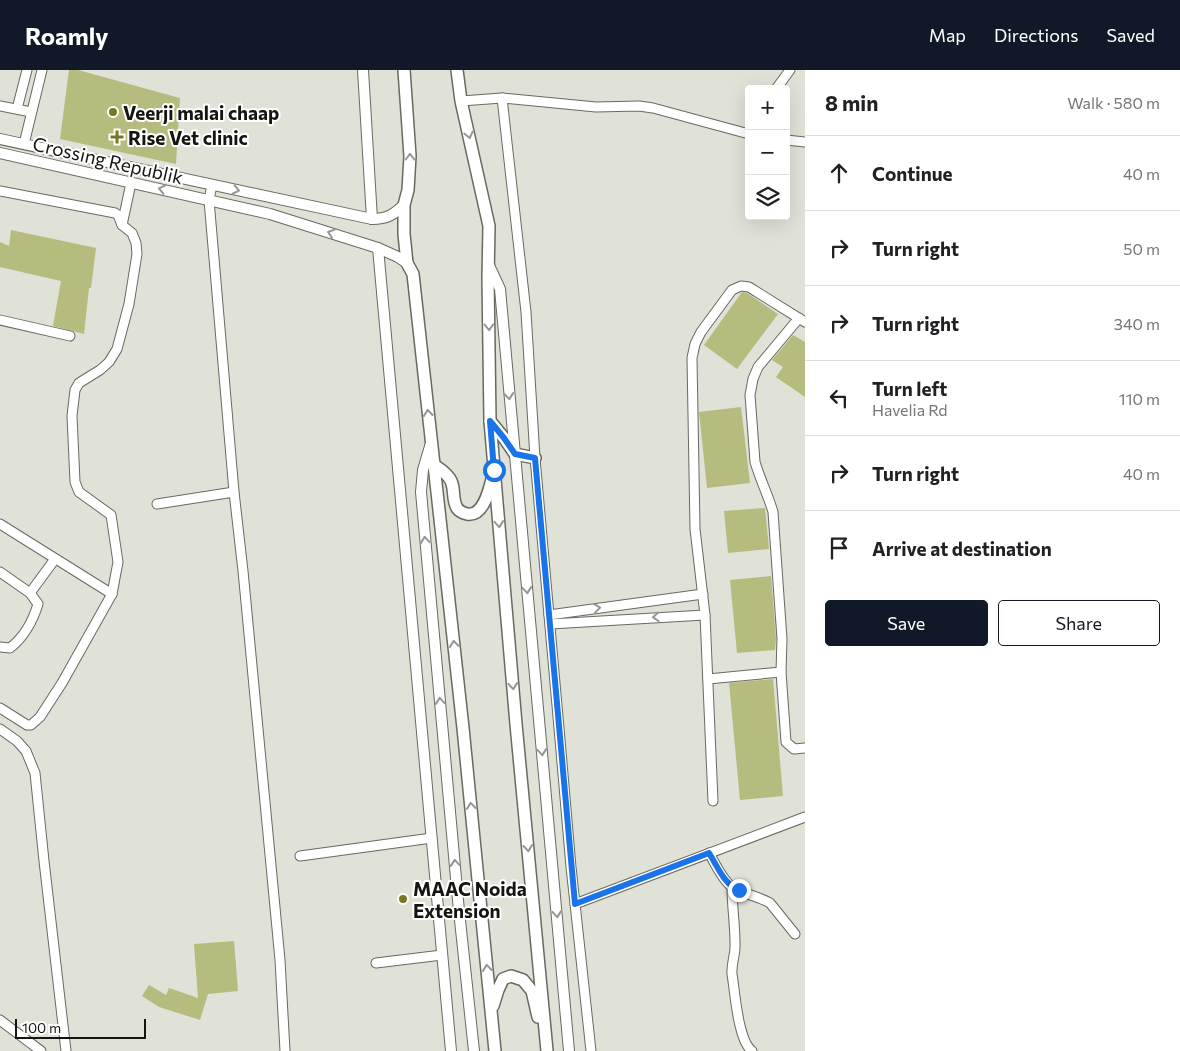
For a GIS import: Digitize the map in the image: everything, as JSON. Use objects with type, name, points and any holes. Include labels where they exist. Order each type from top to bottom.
[{"type":"main road","points":[[404,70],[410,156],[408,190],[404,205],[404,234],[407,263],[413,274],[463,728],[495,1051]]},
{"type":"main road","points":[[457,70],[461,101],[489,226],[490,421],[547,1051]]},
{"type":"main road","points":[[490,421],[515,454],[535,458]]},
{"type":"main road","points":[[434,465],[447,475],[452,482],[457,508],[463,513],[471,515],[477,512],[484,503],[488,495],[494,470]]},
{"type":"main road","points":[[491,1012],[503,979],[512,976],[524,980],[532,991],[547,1051]]},
{"type":"street","points":[[18,110],[27,70]]},
{"type":"street","points":[[24,144],[42,70]]},
{"type":"street","points":[[363,70],[372,219]]},
{"type":"street","points":[[779,85],[790,70]]},
{"type":"street","points":[[461,101],[502,98],[596,107],[639,106],[745,131]]},
{"type":"street","points":[[502,98],[526,312],[535,458],[549,619],[575,904],[591,1051]]},
{"type":"street","points":[[0,106],[31,112]]},
{"type":"street","points":[[0,139],[372,219],[392,216],[404,205]]},
{"type":"street","points":[[790,140],[805,142]]},
{"type":"street","name":"Crossing Republik","points":[[0,153],[270,214],[378,248],[407,263]]},
{"type":"street","points":[[122,225],[130,182]]},
{"type":"street","points":[[212,185],[209,200],[234,492],[280,960],[285,1051]]},
{"type":"street","points":[[0,191],[115,213],[118,215],[122,225],[132,233],[136,243],[137,254],[129,304],[117,349],[109,362],[79,383],[72,416],[75,482],[79,492],[111,515],[118,562],[112,594],[62,683],[40,717],[27,725],[0,708]]},
{"type":"street","points":[[378,248],[451,1051]]},
{"type":"street","points":[[488,263],[500,289],[569,1051]]},
{"type":"street","points":[[714,801],[705,615],[695,529],[692,358],[695,344],[701,332],[732,290],[740,286],[749,287],[802,320],[758,367],[753,379],[750,395],[755,462],[773,512],[782,639],[786,742],[794,749],[805,748]]},
{"type":"street","points":[[0,320],[70,336]]},
{"type":"street","points":[[431,442],[423,470],[421,492],[460,920],[474,1051]]},
{"type":"street","points":[[157,504],[234,492]]},
{"type":"street","points":[[0,524],[112,594]]},
{"type":"street","points":[[30,593],[55,559]]},
{"type":"street","points":[[0,572],[30,593],[38,604],[35,614],[18,642],[10,648],[0,647]]},
{"type":"street","points":[[549,619],[703,594]]},
{"type":"street","points":[[549,619],[705,615]]},
{"type":"street","points":[[708,679],[782,672]]},
{"type":"street","points":[[0,729],[17,741],[26,751],[35,773],[66,1051]]},
{"type":"street","points":[[575,904],[805,817]]},
{"type":"street","points":[[300,856],[432,838]]},
{"type":"street","points":[[709,853],[726,882],[732,887],[770,903],[796,934]]},
{"type":"street","points":[[732,887],[735,940],[732,974],[741,1035],[748,1048],[752,1051]]},
{"type":"street","points":[[376,963],[442,954]]},
{"type":"street","points":[[0,1020],[41,1051]]},
{"type":"building","points":[[69,70],[78,70],[180,98],[176,164],[60,139]]},
{"type":"building","points":[[11,230],[96,248],[84,334],[53,326],[61,281],[0,267],[0,242],[9,246]]},
{"type":"building","points":[[742,292],[747,293],[778,314],[737,369],[704,345]]},
{"type":"building","points":[[793,335],[805,342],[805,397],[776,377],[783,367],[772,360]]},
{"type":"building","points":[[741,407],[750,483],[707,488],[699,412]]},
{"type":"building","points":[[765,508],[769,549],[728,553],[724,511]]},
{"type":"building","points":[[771,576],[776,639],[775,650],[737,653],[730,580]]},
{"type":"building","points":[[773,679],[783,796],[740,800],[729,683]]},
{"type":"building","points":[[234,941],[238,991],[208,994],[200,1020],[159,1007],[142,996],[149,985],[166,995],[169,988],[198,998],[194,944]]},
{"type":"place","name":"Veerji malai chaap","points":[[113,112]]},
{"type":"place","name":"Rise Vet clinic","points":[[117,137]]},
{"type":"place","name":"MAAC Noida Extension","points":[[403,899]]},
{"type":"route","points":[[494,470],[490,421],[515,454],[535,458],[575,904],[709,853],[726,882],[739,890]]}]
